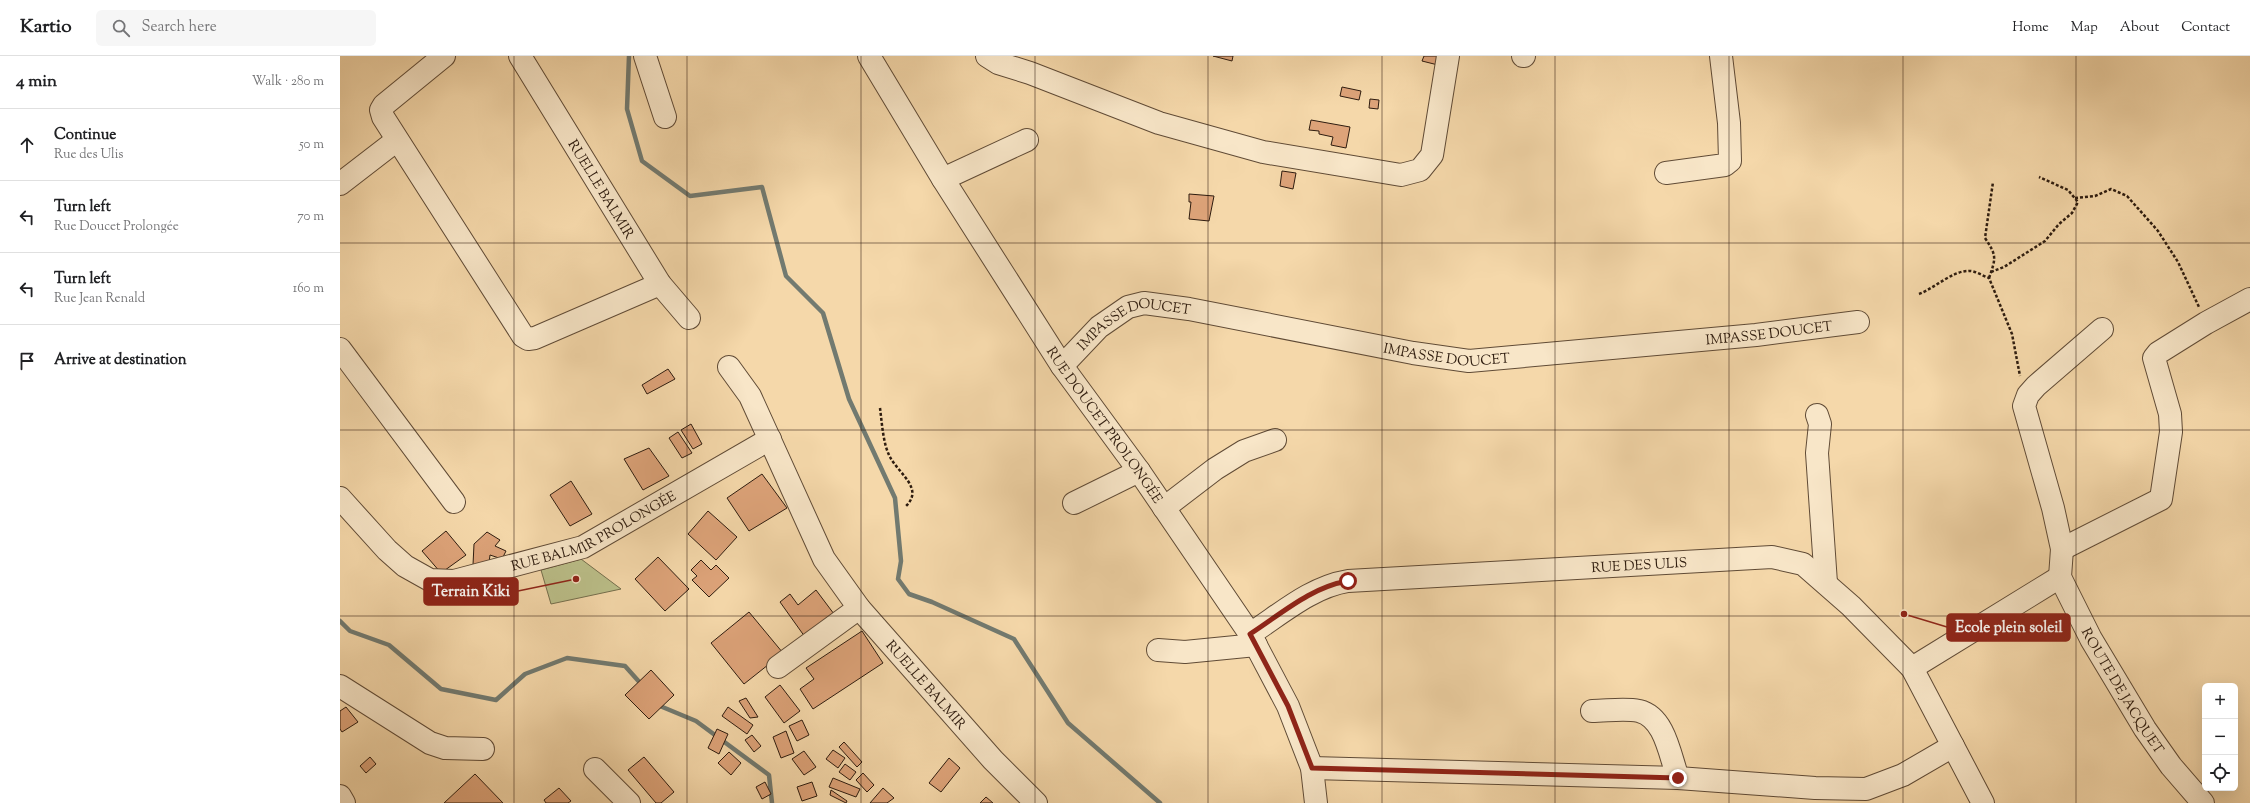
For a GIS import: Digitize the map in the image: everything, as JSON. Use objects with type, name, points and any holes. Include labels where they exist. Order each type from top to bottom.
[{"type":"street","points":[[444,56],[384,105],[381,110],[383,117],[397,140],[523,336],[528,339],[535,338],[660,284]]},
{"type":"street","name":"RUELLE BALMIR","points":[[520,56],[660,284],[689,318]]},
{"type":"street","points":[[645,56],[665,117]]},
{"type":"street","name":"RUE DOUCET PROLONGÉE","points":[[869,56],[943,179],[1062,366],[1139,471],[1253,639],[1288,706],[1312,768],[1316,803]]},
{"type":"street","points":[[986,56],[998,63],[1030,73],[1159,123],[1263,152],[1401,175],[1420,170],[1432,155],[1448,56]]},
{"type":"street","points":[[1666,172],[1725,165],[1730,161],[1729,123],[1721,56]]},
{"type":"street","points":[[340,184],[397,140]]},
{"type":"street","points":[[943,179],[1026,140]]},
{"type":"street","points":[[2062,549],[2161,499],[2170,432],[2170,414],[2154,358],[2158,353],[2206,323],[2250,299]]},
{"type":"street","name":"IMPASSE DOUCET","points":[[1062,366],[1099,327],[1128,307],[1144,304],[1189,309],[1413,353],[1468,360],[1756,335],[1858,322]]},
{"type":"street","points":[[1912,668],[2060,577],[2062,549],[2053,508],[2024,406],[2028,395],[2102,329]]},
{"type":"street","points":[[340,349],[454,502]]},
{"type":"street","name":"RUELLE BALMIR","points":[[728,367],[750,396],[824,559],[859,608],[993,760],[1036,803]]},
{"type":"street","points":[[1818,415],[1820,424],[1817,453],[1826,584]]},
{"type":"street","name":"RUE BALMIR PROLONGÉE","points":[[340,498],[387,550],[405,566],[430,580],[454,582],[583,547],[770,439]]},
{"type":"street","points":[[1164,508],[1215,469],[1238,455],[1275,440]]},
{"type":"street","points":[[1074,503],[1139,471]]},
{"type":"street","name":"RUE DES ULIS","points":[[1253,639],[1321,588],[1331,584],[1354,580],[1772,557],[1803,564],[1826,584],[1912,668],[1983,803]]},
{"type":"street","name":"ROUTE DE JACQUET","points":[[2060,577],[2091,639],[2145,729],[2171,766],[2203,803]]},
{"type":"street","points":[[778,667],[859,608]]},
{"type":"street","points":[[1158,650],[1185,652],[1253,639]]},
{"type":"street","points":[[340,686],[430,743],[445,748],[483,749]]},
{"type":"street","points":[[1592,711],[1638,711],[1649,714],[1656,720],[1661,730],[1678,778]]},
{"type":"street","points":[[1312,768],[1678,778],[1815,788],[1866,790],[1903,775],[1953,746]]},
{"type":"street","points":[[596,769],[629,803]]},
{"type":"street","points":[[340,796],[344,803]]},
{"type":"path","points":[[1991,272],[2004,267],[2044,241],[2059,224],[2072,213],[2078,202],[2068,190],[2039,177]]},
{"type":"path","points":[[1993,182],[1985,238],[1996,253],[1989,278],[2012,334],[2020,379]]},
{"type":"path","points":[[2074,198],[2095,196],[2111,189],[2126,196],[2158,231],[2178,262],[2206,323]]},
{"type":"path","points":[[1919,294],[1933,289],[1952,275],[1969,270],[1989,278]]},
{"type":"path","points":[[880,408],[890,457],[912,488],[914,495],[911,502],[905,507]]},
{"type":"green space","points":[[581,559],[621,589],[551,604],[541,570]]},
{"type":"building","points":[[1213,56],[1233,56],[1232,61]]},
{"type":"building","points":[[1424,56],[1440,56],[1438,65],[1422,61]]},
{"type":"building","points":[[1342,87],[1361,91],[1359,100],[1340,96]]},
{"type":"building","points":[[1370,99],[1379,100],[1378,109],[1369,108]]},
{"type":"building","points":[[1311,120],[1350,127],[1346,148],[1331,145],[1333,137],[1319,134],[1319,131],[1309,130]]},
{"type":"building","points":[[1282,171],[1296,173],[1293,189],[1280,186]]},
{"type":"building","points":[[1189,194],[1214,196],[1209,221],[1189,219],[1191,202],[1189,202]]},
{"type":"building","points":[[668,369],[675,379],[647,394],[642,385]]},
{"type":"building","points":[[691,424],[702,444],[693,449],[681,430]]},
{"type":"building","points":[[678,432],[692,453],[682,458],[669,438]]},
{"type":"building","points":[[649,448],[669,476],[643,490],[624,459]]},
{"type":"building","points":[[762,474],[787,508],[749,531],[727,498]]},
{"type":"building","points":[[571,481],[592,514],[570,526],[550,495]]},
{"type":"building","points":[[708,511],[737,537],[716,560],[688,534]]},
{"type":"building","points":[[446,531],[466,555],[441,573],[422,551]]},
{"type":"building","points":[[487,532],[500,540],[495,546],[506,551],[502,559],[490,555],[489,563],[473,565],[474,544]]},
{"type":"building","points":[[658,557],[689,589],[665,611],[635,579]]},
{"type":"building","points":[[701,560],[711,570],[716,565],[729,578],[709,597],[692,580],[697,576],[691,570]]},
{"type":"building","points":[[816,590],[834,614],[805,637],[780,602],[790,594],[798,605]]},
{"type":"building","points":[[749,612],[783,653],[744,684],[711,643]]},
{"type":"building","points":[[862,631],[883,663],[813,709],[800,689],[814,679],[806,668]]},
{"type":"building","points":[[651,670],[674,695],[649,719],[625,695]]},
{"type":"building","points":[[780,685],[800,711],[784,723],[765,697]]},
{"type":"building","points":[[746,698],[758,717],[750,718],[739,701]]},
{"type":"building","points":[[346,707],[358,722],[342,732],[340,729],[340,711]]},
{"type":"building","points":[[728,707],[753,725],[747,734],[722,716]]},
{"type":"building","points":[[802,720],[809,735],[797,741],[789,726]]},
{"type":"building","points":[[717,729],[728,734],[719,754],[708,748]]},
{"type":"building","points":[[786,731],[794,753],[781,758],[773,737]]},
{"type":"building","points":[[752,735],[761,746],[754,752],[745,740]]},
{"type":"building","points":[[844,742],[862,762],[857,767],[839,747]]},
{"type":"building","points":[[833,750],[845,758],[838,768],[826,759]]},
{"type":"building","points":[[804,751],[816,767],[804,775],[792,759]]},
{"type":"building","points":[[729,752],[741,763],[731,775],[718,763]]},
{"type":"building","points":[[370,757],[376,764],[366,773],[360,766]]},
{"type":"building","points":[[644,757],[674,792],[661,803],[656,803],[628,770]]},
{"type":"building","points":[[949,758],[960,768],[941,792],[929,783]]},
{"type":"building","points":[[845,764],[856,772],[850,780],[839,772]]},
{"type":"building","points":[[863,773],[874,785],[867,792],[856,780]]},
{"type":"building","points":[[475,774],[503,803],[444,803]]},
{"type":"building","points":[[833,778],[860,789],[856,797],[829,787]]},
{"type":"building","points":[[765,782],[771,794],[762,799],[756,787]]},
{"type":"building","points":[[812,782],[817,796],[802,801],[797,787]]},
{"type":"building","points":[[559,788],[571,801],[568,803],[546,803],[544,800]]},
{"type":"building","points":[[883,788],[894,798],[887,803],[870,803]]},
{"type":"building","points":[[831,790],[847,801],[846,803],[830,795]]},
{"type":"building","points":[[986,797],[993,803],[980,803]]},
{"type":"waterway","points":[[629,56],[627,109],[642,161],[690,196],[762,187],[786,276],[823,313],[849,399],[895,498],[901,561],[898,579],[909,594],[932,602],[1014,639],[1068,723],[1160,803]]},
{"type":"waterway","points":[[340,621],[350,631],[389,645],[441,689],[496,700],[525,674],[567,658],[625,666],[642,685]]},
{"type":"waterway","points":[[657,703],[660,706],[696,721],[769,775],[772,803]]},
{"type":"place","name":"Terrain Kiki","points":[[576,579]]},
{"type":"place","name":"Ecole plein soleil","points":[[1904,614]]},
{"type":"route","points":[[1348,581],[1331,584],[1317,590],[1250,634],[1288,706],[1312,768],[1678,778]]}]
